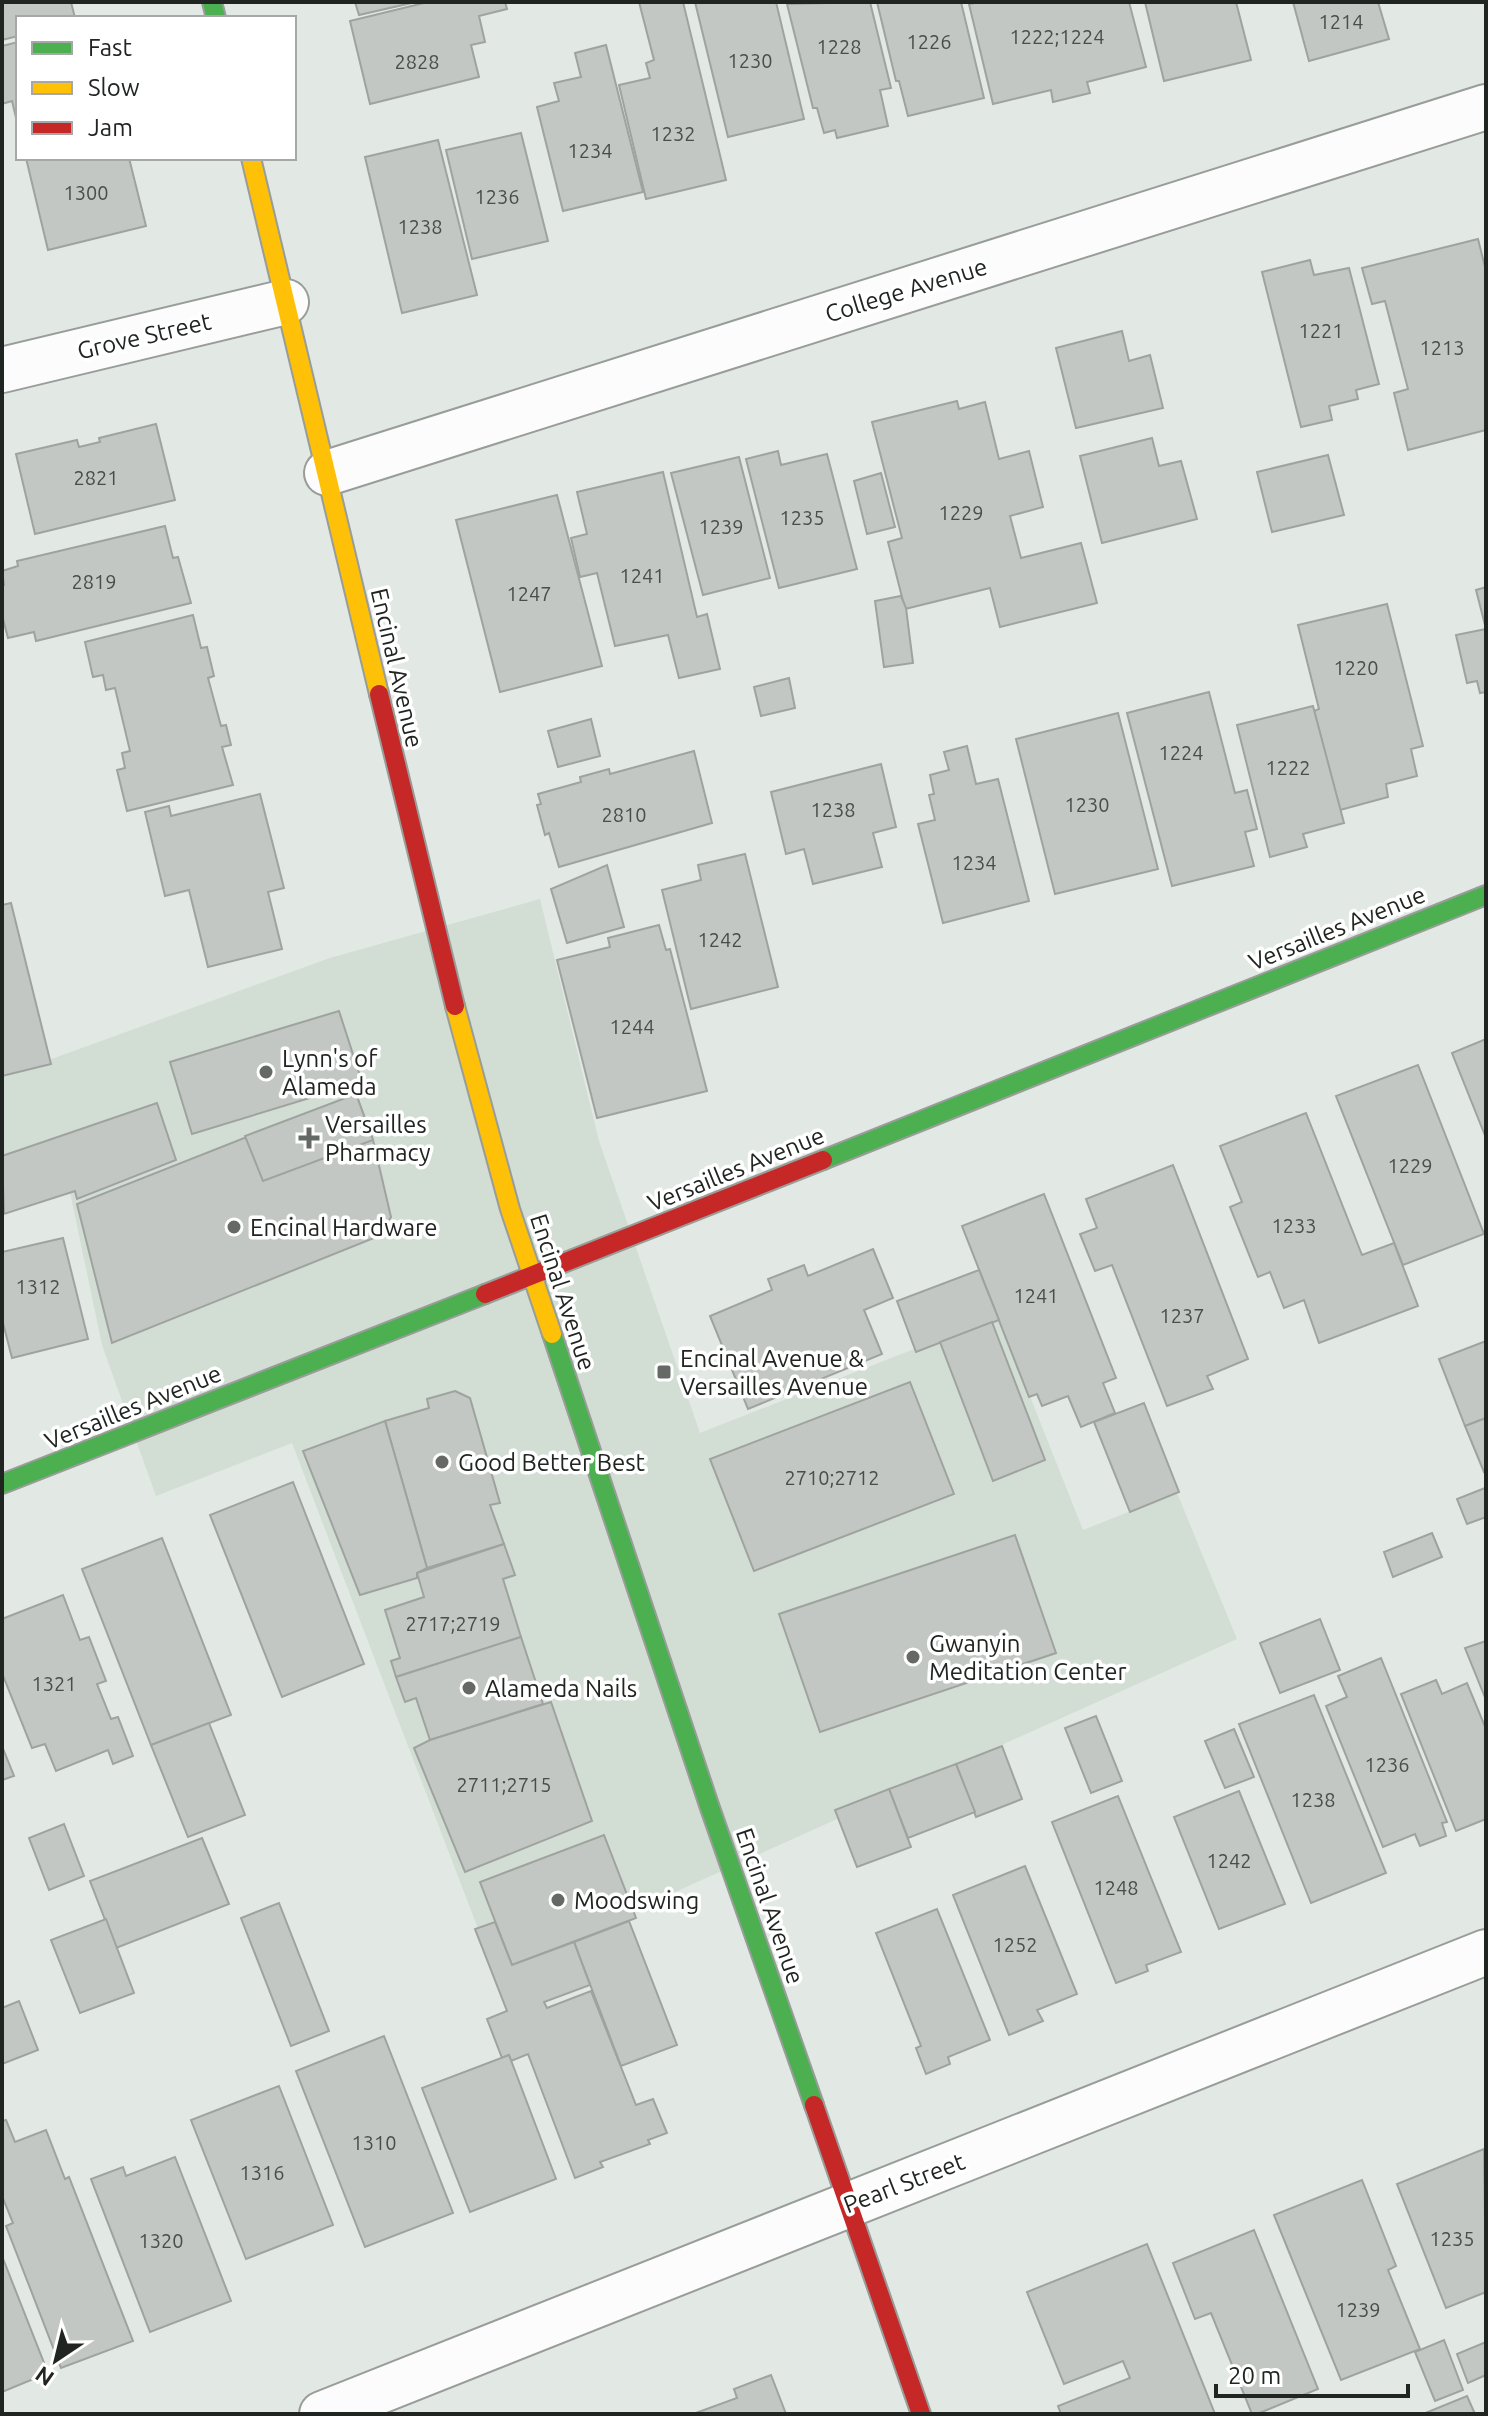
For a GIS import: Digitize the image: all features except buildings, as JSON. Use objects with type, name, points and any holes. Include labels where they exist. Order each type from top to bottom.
[{"type":"main road","name":"Encinal Avenue","points":[[251,160],[445,967],[486,1124],[532,1276],[710,1808],[921,2414]]},
{"type":"main road","name":"Versailles Avenue","points":[[2,1484],[1486,895]]},
{"type":"street","name":"College Avenue","points":[[327,473],[1486,107]]},
{"type":"street","name":"Grove Street","points":[[2,370],[286,302]]},
{"type":"street","name":"Pearl Street","points":[[322,2414],[1486,1952]]},
{"type":"shaded area","points":[[540,899],[599,1141],[700,1433],[998,1316],[1083,1530],[1177,1493],[1237,1639],[495,1973],[292,1443],[156,1496],[102,1345],[70,1192],[2,1214],[2,1077],[330,958]]},
{"type":"traffic: fast","points":[[212,2],[216,16]]},
{"type":"traffic: fast","points":[[823,1160],[1486,895]]},
{"type":"traffic: fast","points":[[2,1484],[485,1294]]},
{"type":"traffic: fast","points":[[552,1334],[710,1808],[814,2105]]},
{"type":"traffic: slow","points":[[251,160],[379,694]]},
{"type":"traffic: slow","points":[[455,1006],[510,1209],[552,1334]]},
{"type":"traffic: jam","points":[[379,694],[455,1006]]},
{"type":"traffic: jam","points":[[485,1294],[823,1160]]},
{"type":"traffic: jam","points":[[814,2105],[921,2414]]},
{"type":"place","name":"Lynn's of Alameda","points":[[266,1072]]},
{"type":"place","name":"Versailles Pharmacy","points":[[309,1138]]},
{"type":"place","name":"Encinal Hardware","points":[[234,1227]]},
{"type":"place","name":"Encinal Avenue & Versailles Avenue","points":[[664,1372]]},
{"type":"place","name":"Good Better Best","points":[[442,1462]]},
{"type":"place","name":"Gwanyin Meditation Center","points":[[913,1657]]},
{"type":"place","name":"Alameda Nails","points":[[469,1688]]},
{"type":"place","name":"Moodswing","points":[[558,1900]]}]
